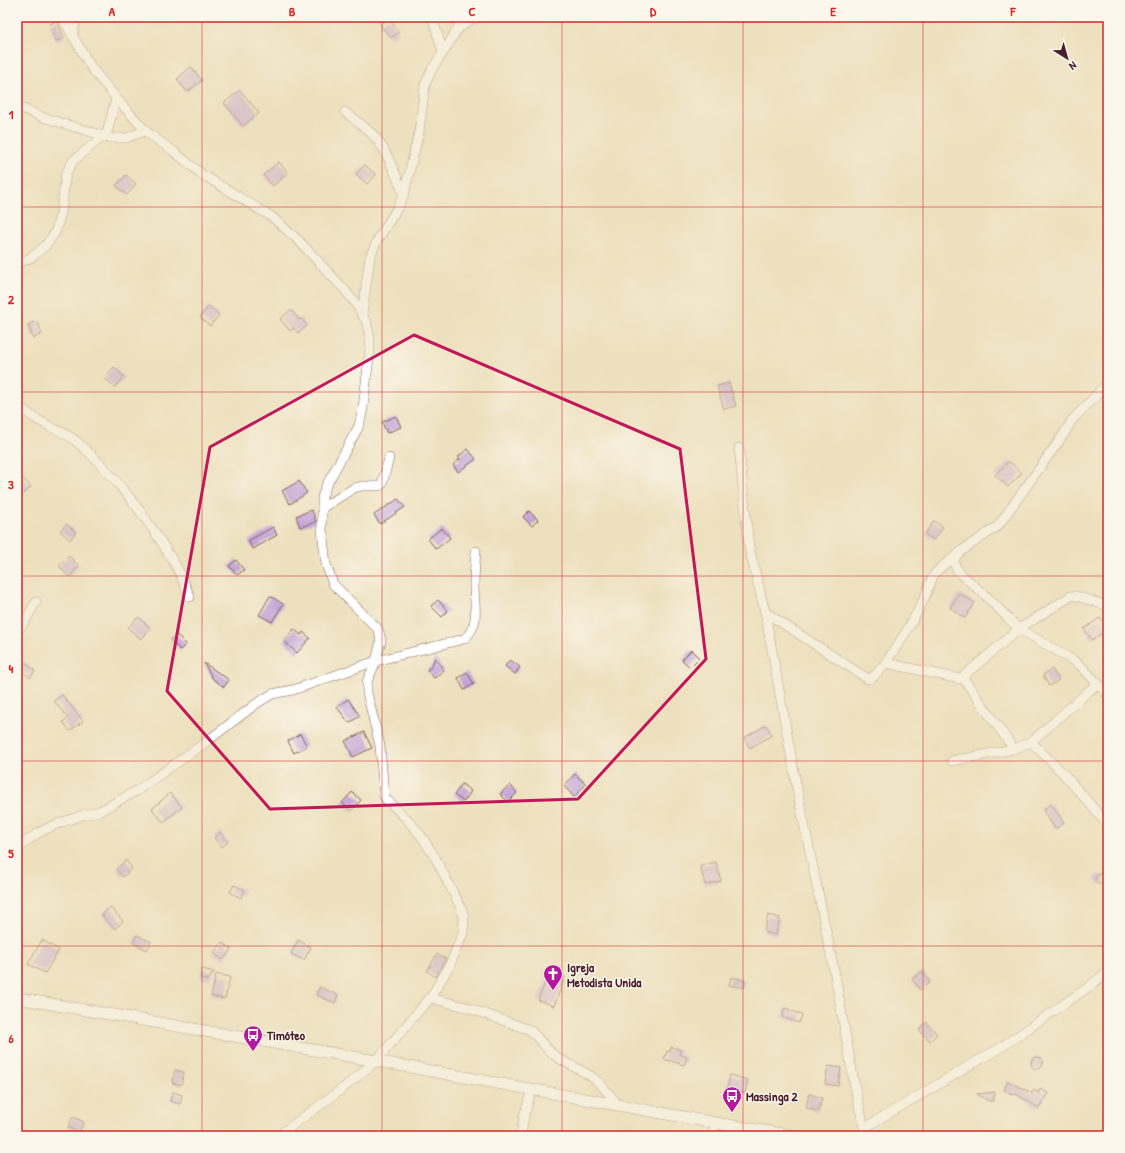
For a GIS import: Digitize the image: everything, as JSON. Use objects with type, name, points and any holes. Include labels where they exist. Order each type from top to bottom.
[{"type":"street","points":[[62,17],[92,69],[145,131],[203,175],[272,217],[299,241],[343,288],[362,314],[370,337],[363,408],[359,426],[326,486],[322,497],[323,550],[333,584],[378,629],[381,641],[376,661],[367,682],[367,693],[380,746],[384,796],[389,804],[407,819],[425,842],[446,878],[462,910],[464,918],[463,933],[449,967],[430,998],[376,1061],[342,1089],[278,1136]]},
{"type":"street","points":[[72,35],[78,17]]},
{"type":"street","points":[[432,17],[443,52]]},
{"type":"street","points":[[362,314],[370,257],[377,241],[398,207],[404,194],[419,132],[425,85],[432,69],[457,30],[462,17]]},
{"type":"street","points":[[457,30],[474,17]]},
{"type":"street","points":[[17,264],[32,257],[45,246],[55,233],[61,213],[66,173],[73,161],[107,133],[116,98]]},
{"type":"street","points":[[17,106],[42,117],[111,138],[126,138],[145,131]]},
{"type":"street","points":[[345,112],[369,131],[381,145],[404,194]]},
{"type":"street","points":[[765,612],[868,679],[874,677],[886,663],[922,603],[935,573],[998,526],[1064,434],[1072,420],[1108,383]]},
{"type":"street","points":[[17,403],[27,413],[36,419],[73,439],[86,450],[120,486],[155,532],[174,562],[190,597]]},
{"type":"street","points":[[739,448],[749,547],[765,612],[798,794],[835,975],[855,1088],[865,1132],[1003,1046],[1090,986],[1108,971]]},
{"type":"street","points":[[322,508],[354,488],[362,486],[380,486],[382,484],[389,458]]},
{"type":"street","points":[[17,848],[38,833],[52,826],[83,815],[100,811],[138,790],[272,694],[293,690],[376,661],[464,639],[469,635],[475,622],[476,612],[474,585],[476,551]]},
{"type":"street","points":[[955,557],[954,562],[956,568],[1019,629],[1073,660],[1098,683],[1108,695]]},
{"type":"street","points":[[886,663],[952,678],[963,678],[1019,629],[1072,596],[1108,606]]},
{"type":"street","points":[[17,632],[36,602]]},
{"type":"street","points":[[963,678],[1014,749]]},
{"type":"street","points":[[952,761],[1014,749],[1031,742],[1098,683]]},
{"type":"street","points":[[1031,742],[1062,772],[1108,825]]},
{"type":"street","points":[[17,998],[795,1136]]},
{"type":"street","points":[[430,998],[466,1007],[530,1030],[536,1035],[540,1043],[552,1054],[599,1082],[617,1104]]},
{"type":"street","points":[[521,1136],[524,1116],[532,1089]]},
{"type":"street","points":[[712,1136],[716,1123]]},
{"type":"highlighted area","points":[[414,335],[680,449],[706,659],[578,799],[270,809],[167,691],[210,447]]},
{"type":"building","points":[[388,18],[399,32],[391,38],[380,25]]},
{"type":"building","points":[[57,21],[64,38],[56,41],[50,24]]},
{"type":"building","points":[[191,67],[202,80],[187,92],[177,79]]},
{"type":"building","points":[[240,90],[259,113],[243,126],[224,103]]},
{"type":"building","points":[[279,162],[288,173],[273,186],[263,175]]},
{"type":"building","points":[[365,165],[376,175],[367,184],[356,174]]},
{"type":"building","points":[[126,175],[136,184],[127,195],[116,186]]},
{"type":"building","points":[[209,306],[219,315],[210,326],[200,317]]},
{"type":"building","points":[[291,310],[299,320],[301,318],[307,326],[298,333],[294,328],[290,331],[280,319]]},
{"type":"building","points":[[37,321],[42,334],[33,338],[28,325]]},
{"type":"building","points":[[114,367],[124,377],[115,387],[104,378]]},
{"type":"building","points":[[729,383],[736,406],[724,409],[717,386]]},
{"type":"building","points":[[396,416],[401,427],[387,433],[382,422]]},
{"type":"building","points":[[468,449],[476,459],[458,472],[453,465],[460,459],[458,457]]},
{"type":"building","points":[[1009,461],[1022,473],[1008,487],[995,475]]},
{"type":"building","points":[[17,472],[31,487],[24,493],[17,486]]},
{"type":"building","points":[[299,481],[307,493],[290,504],[282,491]]},
{"type":"building","points":[[398,499],[405,507],[380,524],[374,515]]},
{"type":"building","points":[[312,510],[316,522],[300,527],[296,516]]},
{"type":"building","points":[[529,511],[538,520],[532,526],[523,517]]},
{"type":"building","points":[[934,521],[943,527],[934,540],[925,534]]},
{"type":"building","points":[[66,524],[76,532],[70,540],[60,531]]},
{"type":"building","points":[[273,527],[277,535],[253,549],[248,541]]},
{"type":"building","points":[[442,528],[450,538],[436,549],[428,539]]},
{"type":"building","points":[[69,556],[79,566],[69,577],[59,566]]},
{"type":"building","points":[[236,560],[244,570],[237,575],[229,566]]},
{"type":"building","points":[[959,593],[975,603],[965,618],[950,608]]},
{"type":"building","points":[[270,596],[283,604],[272,622],[259,615]]},
{"type":"building","points":[[438,600],[448,611],[442,617],[431,606]]},
{"type":"building","points":[[138,617],[151,629],[141,639],[128,628]]},
{"type":"building","points":[[1100,618],[1108,629],[1092,640],[1084,629]]},
{"type":"building","points":[[294,629],[301,635],[303,632],[310,638],[297,653],[284,641]]},
{"type":"building","points":[[176,634],[186,644],[180,650],[170,640]]},
{"type":"building","points":[[691,650],[699,658],[690,667],[682,660]]},
{"type":"building","points":[[17,656],[35,671],[30,678],[17,666]]},
{"type":"building","points":[[435,658],[444,670],[434,678],[427,670],[431,667]]},
{"type":"building","points":[[510,660],[520,667],[515,674],[505,666]]},
{"type":"building","points":[[204,663],[229,680],[224,687],[213,679]]},
{"type":"building","points":[[1052,669],[1059,680],[1049,686],[1043,675]]},
{"type":"building","points":[[467,672],[474,684],[464,690],[458,678]]},
{"type":"building","points":[[62,695],[83,721],[70,731],[63,722],[68,718],[54,701]]},
{"type":"building","points":[[348,699],[360,716],[349,723],[337,707]]},
{"type":"building","points":[[766,725],[772,735],[750,748],[744,738]]},
{"type":"building","points":[[364,732],[372,748],[353,757],[345,741]]},
{"type":"building","points":[[300,734],[307,746],[294,753],[288,741]]},
{"type":"building","points":[[575,774],[586,784],[574,797],[564,786]]},
{"type":"building","points":[[462,784],[471,791],[464,802],[454,795]]},
{"type":"building","points":[[510,785],[517,793],[508,802],[500,794]]},
{"type":"building","points":[[352,792],[361,800],[351,811],[342,803]]},
{"type":"building","points":[[170,793],[182,807],[163,822],[152,809]]},
{"type":"building","points":[[1051,804],[1064,823],[1055,829],[1043,810]]},
{"type":"building","points":[[220,832],[228,842],[222,847],[214,838]]},
{"type":"building","points":[[126,860],[132,868],[123,877],[116,869]]},
{"type":"building","points":[[716,862],[721,881],[705,885],[700,866]]},
{"type":"building","points":[[1098,874],[1102,874],[1104,875],[1104,883],[1098,884],[1095,881],[1095,877]]},
{"type":"building","points":[[234,885],[245,890],[241,898],[230,892]]},
{"type":"building","points":[[110,907],[123,921],[115,929],[102,915]]},
{"type":"building","points":[[768,915],[780,918],[776,935],[764,932]]},
{"type":"building","points":[[137,935],[151,942],[147,950],[133,943]]},
{"type":"building","points":[[42,940],[59,950],[45,973],[28,964]]},
{"type":"building","points":[[298,940],[311,947],[304,960],[291,954]]},
{"type":"building","points":[[222,942],[231,949],[223,960],[214,953]]},
{"type":"building","points":[[437,954],[446,959],[436,977],[427,971]]},
{"type":"building","points":[[202,969],[214,972],[208,980],[200,978]]},
{"type":"building","points":[[550,971],[565,977],[554,1006],[538,1000]]},
{"type":"building","points":[[922,971],[930,982],[920,990],[912,979]]},
{"type":"building","points":[[216,974],[230,977],[225,999],[211,996]]},
{"type":"building","points":[[731,977],[745,980],[744,988],[729,985]]},
{"type":"building","points":[[320,987],[338,995],[335,1003],[316,995]]},
{"type":"building","points":[[785,1008],[802,1015],[799,1023],[782,1017]]},
{"type":"building","points":[[926,1022],[937,1034],[930,1041],[919,1030]]},
{"type":"building","points":[[671,1047],[681,1050],[679,1054],[687,1057],[684,1065],[664,1059],[667,1051],[670,1052]]},
{"type":"building","points":[[1037,1057],[1041,1059],[1043,1063],[1041,1067],[1037,1069],[1033,1067],[1031,1063],[1033,1059]]},
{"type":"building","points":[[828,1066],[841,1068],[838,1086],[825,1084]]},
{"type":"building","points":[[175,1070],[184,1072],[181,1085],[172,1083]]},
{"type":"building","points":[[730,1075],[748,1080],[745,1093],[727,1089]]},
{"type":"building","points":[[1008,1081],[1032,1093],[1034,1090],[1038,1093],[1040,1089],[1048,1093],[1039,1108],[1016,1094],[1015,1095],[1004,1090]]},
{"type":"building","points":[[173,1092],[182,1095],[180,1104],[170,1101]]},
{"type":"building","points":[[995,1092],[993,1101],[989,1101],[977,1094]]},
{"type":"building","points":[[809,1094],[822,1098],[818,1111],[806,1108]]},
{"type":"building","points":[[73,1117],[84,1122],[79,1132],[68,1127]]},
{"type":"place","name":"Igreja Metodista Unida","points":[[553,991]]},
{"type":"place","name":"Timóteo","points":[[253,1052]]},
{"type":"place","name":"Massinga 2","points":[[732,1113]]}]
